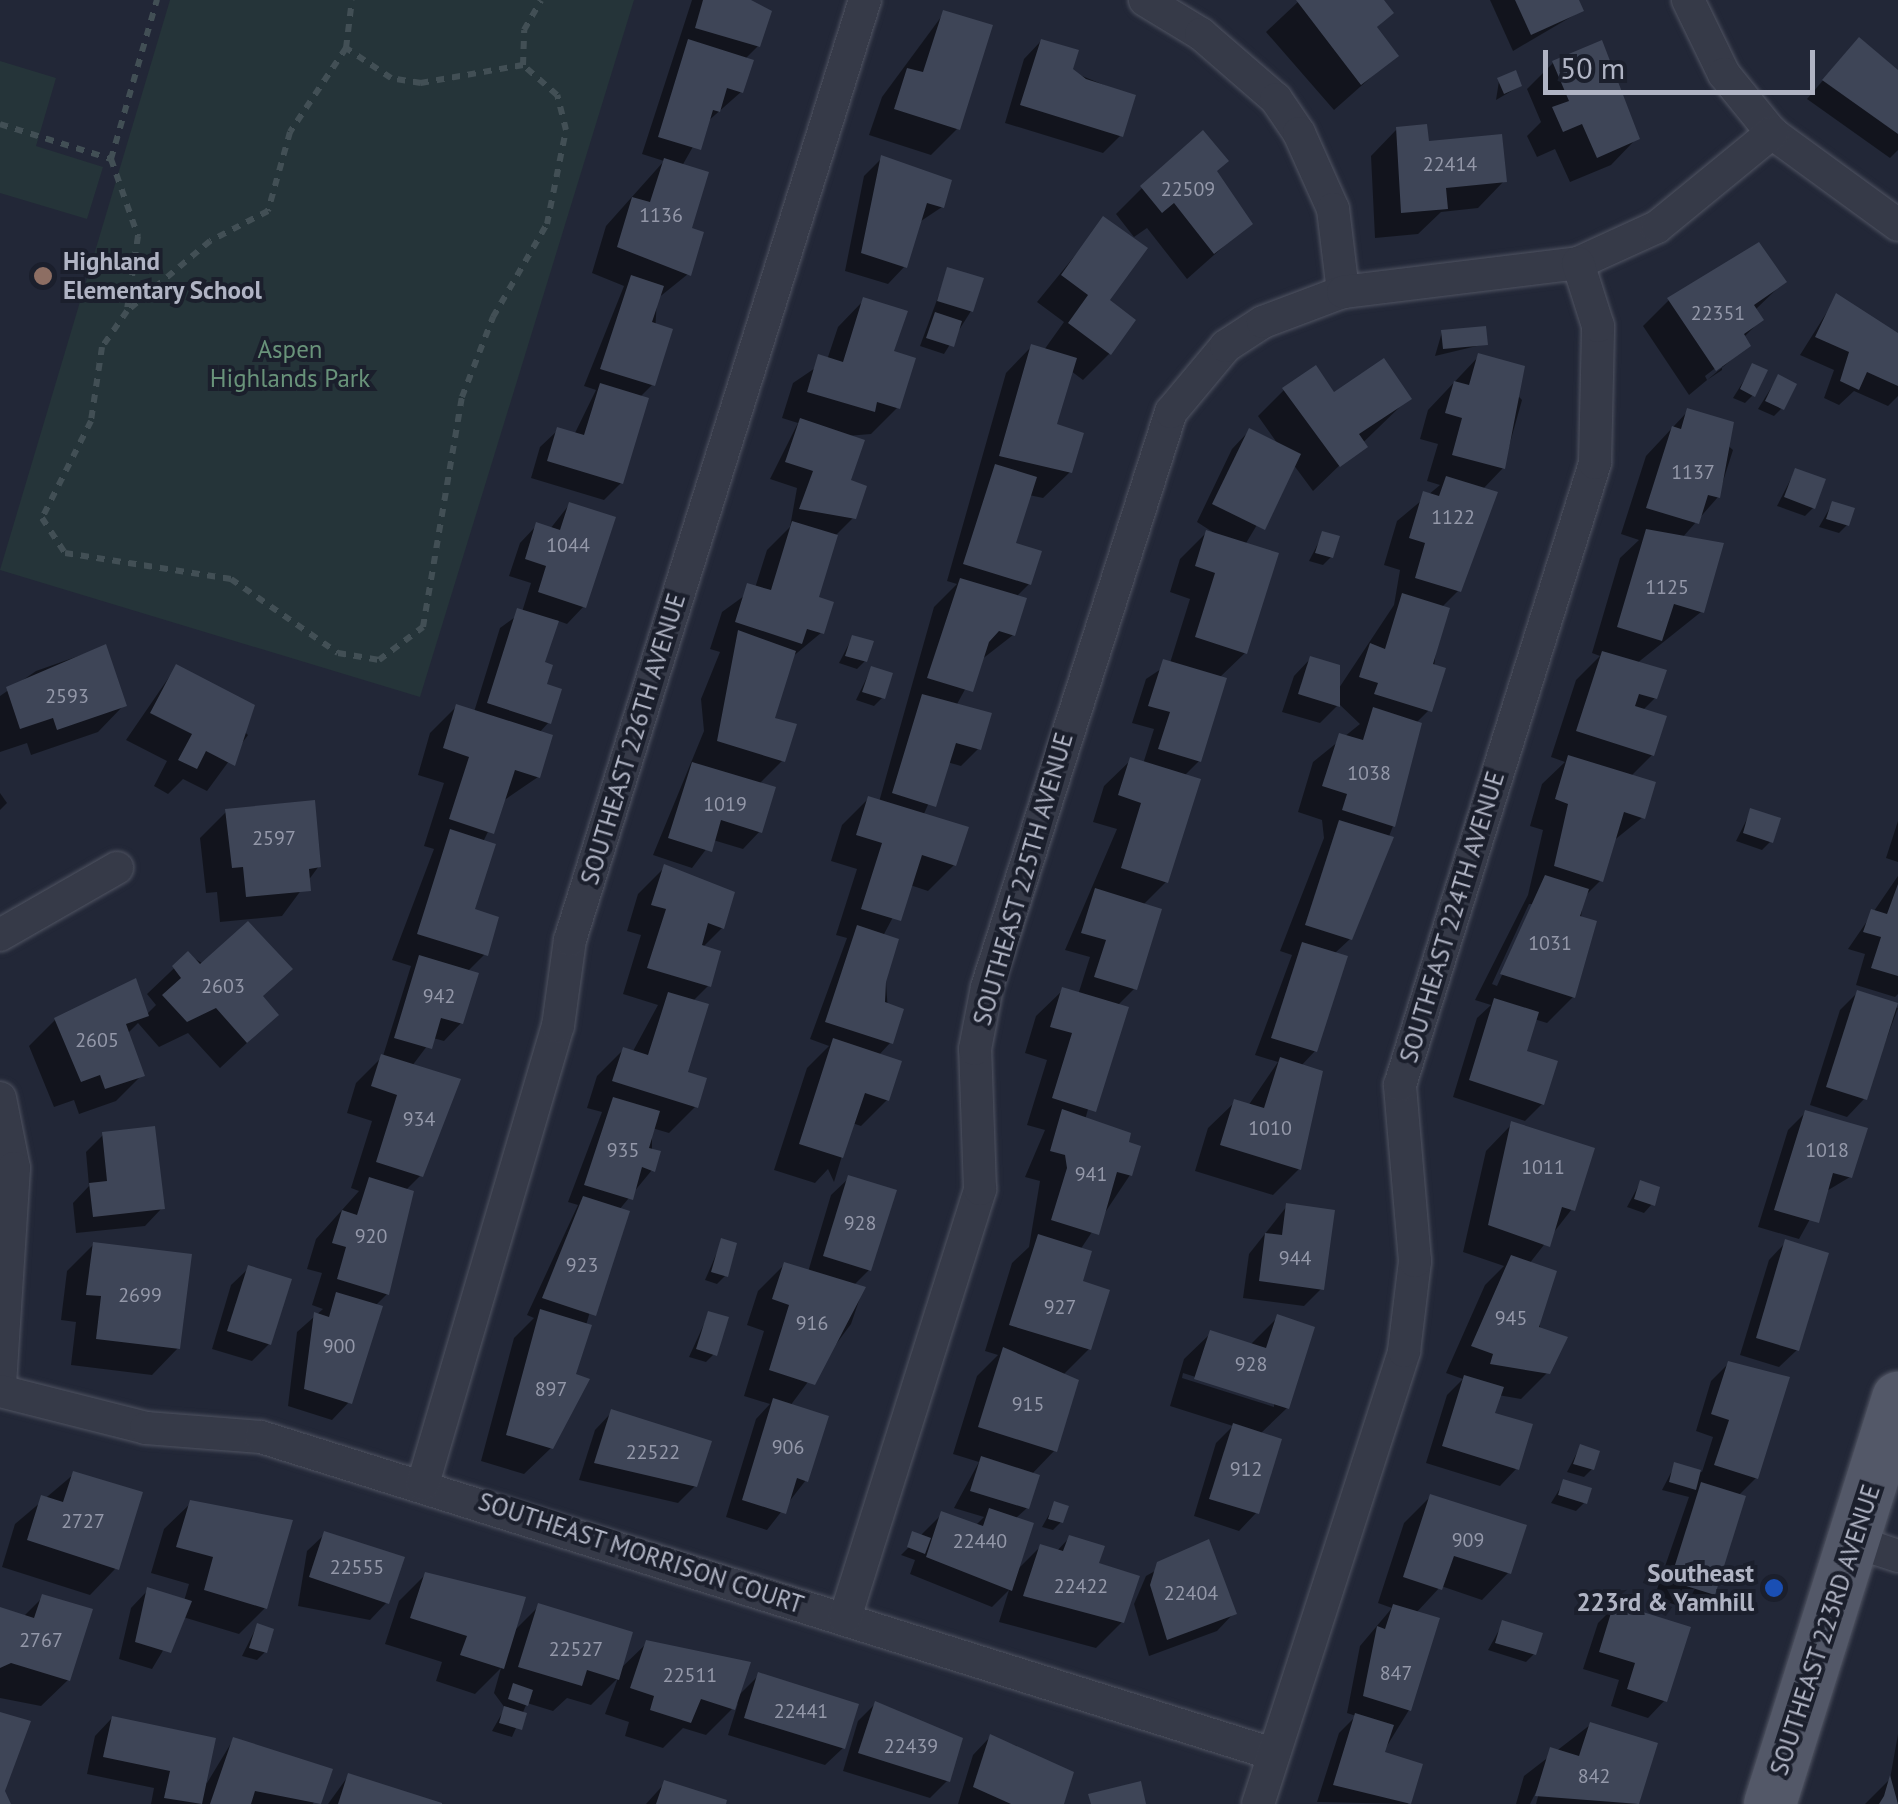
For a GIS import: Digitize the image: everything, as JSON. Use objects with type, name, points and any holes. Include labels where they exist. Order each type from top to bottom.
[{"type":"main road","name":"SOUTHEAST 223RD AVENUE","points":[[1770,1804],[1876,1549],[1898,1398]]},
{"type":"street","name":"SOUTHEAST 226TH AVENUE","points":[[422,1484],[558,1026],[570,940],[865,0]]},
{"type":"street","points":[[1145,0],[1201,34],[1276,99],[1299,133],[1333,209],[1344,292]]},
{"type":"street","points":[[1688,0],[1724,74],[1772,133],[1898,225]]},
{"type":"street","name":"SOUTHEAST 225TH AVENUE","points":[[845,1618],[980,1189],[975,1049],[987,987],[1152,451],[1195,376],[1226,346],[1262,322],[1344,292],[1578,263],[1658,227],[1772,133]]},
{"type":"street","name":"SOUTHEAST 224TH AVENUE","points":[[1258,1804],[1404,1351],[1416,1261],[1400,1085],[1595,463],[1598,326],[1578,263]]},
{"type":"street","points":[[0,934],[117,868]]},
{"type":"street","points":[[0,1098],[14,1168],[0,1389]]},
{"type":"street","name":"SOUTHEAST MORRISON COURT","points":[[0,1389],[146,1428],[260,1437],[422,1484],[1273,1754]]},
{"type":"path","points":[[127,312],[138,236],[111,160],[157,0]]},
{"type":"path","points":[[352,0],[346,48],[290,132],[268,211],[210,241],[127,312],[98,354],[86,435],[47,495],[48,540],[94,564],[180,565],[245,584],[344,656],[379,660],[404,649],[429,606],[446,462],[474,360],[547,224],[562,173],[560,102],[522,65],[524,30],[541,0]]},
{"type":"path","points":[[346,48],[413,83],[522,65]]},
{"type":"path","points":[[0,124],[111,160]]},
{"type":"green space","name":"Aspen Highlands Park","points":[[170,0],[634,0],[420,697],[0,570]]},
{"type":"green space","points":[[0,61],[56,78],[36,146],[103,167],[87,219],[0,193]]},
{"type":"building","points":[[703,0],[751,0],[772,11],[760,47],[695,28]]},
{"type":"building","points":[[1296,0],[1384,0],[1394,13],[1377,27],[1399,56],[1361,85]]},
{"type":"building","points":[[1515,0],[1579,0],[1584,11],[1531,35]]},
{"type":"building","points":[[943,10],[993,25],[960,130],[894,109],[907,68],[923,72]]},
{"type":"building","points":[[1859,37],[1898,70],[1898,134],[1822,80]]},
{"type":"building","points":[[688,39],[754,60],[743,93],[727,88],[720,112],[713,110],[701,150],[658,137]]},
{"type":"building","points":[[1041,39],[1079,50],[1073,69],[1086,79],[1136,95],[1123,137],[1020,105]]},
{"type":"building","points":[[1602,40],[1640,139],[1597,158],[1582,124],[1563,132],[1552,107],[1569,101],[1552,61]]},
{"type":"building","points":[[1516,70],[1522,86],[1504,94],[1497,78]]},
{"type":"building","points":[[1427,124],[1429,141],[1502,134],[1507,182],[1446,188],[1448,209],[1401,213],[1396,127]]},
{"type":"building","points":[[1203,130],[1229,161],[1217,171],[1253,224],[1214,254],[1174,203],[1162,213],[1140,186]]},
{"type":"building","points":[[881,155],[952,180],[944,208],[927,203],[907,268],[861,253]]},
{"type":"building","points":[[664,158],[709,172],[692,228],[704,232],[691,276],[617,247],[632,197],[650,202]]},
{"type":"building","points":[[1103,216],[1148,248],[1110,300],[1136,320],[1111,355],[1068,323],[1088,295],[1061,275]]},
{"type":"building","points":[[1759,242],[1787,282],[1754,305],[1764,320],[1744,334],[1751,346],[1716,371],[1667,298]]},
{"type":"building","points":[[947,267],[984,278],[973,312],[937,301]]},
{"type":"building","points":[[631,275],[664,286],[652,322],[673,329],[655,386],[600,369]]},
{"type":"building","points":[[1836,293],[1898,333],[1898,386],[1867,372],[1859,390],[1840,381],[1849,352],[1815,337]]},
{"type":"building","points":[[863,297],[908,311],[894,351],[916,358],[900,409],[877,402],[875,412],[807,392],[818,354],[843,362]]},
{"type":"building","points":[[935,312],[962,321],[954,347],[926,338]]},
{"type":"building","points":[[1486,326],[1488,345],[1443,349],[1441,330]]},
{"type":"building","points":[[1031,344],[1077,358],[1057,424],[1084,433],[1072,473],[999,456]]},
{"type":"building","points":[[1478,353],[1525,366],[1505,469],[1452,455],[1462,418],[1445,413],[1454,381],[1469,385]]},
{"type":"building","points":[[1384,358],[1412,399],[1359,434],[1368,447],[1340,467],[1282,388],[1316,365],[1334,392]]},
{"type":"building","points":[[1752,363],[1768,370],[1755,397],[1740,389]]},
{"type":"building","points":[[1778,374],[1797,384],[1784,410],[1765,401]]},
{"type":"building","points":[[600,383],[649,398],[623,484],[547,461],[557,427],[584,435]]},
{"type":"building","points":[[1687,408],[1734,422],[1720,498],[1708,495],[1699,524],[1646,508],[1672,426],[1681,429]]},
{"type":"building","points":[[800,418],[865,440],[851,480],[867,486],[856,519],[799,509],[813,471],[785,462]]},
{"type":"building","points":[[1249,428],[1301,454],[1265,530],[1212,504]]},
{"type":"building","points":[[995,464],[1037,477],[1016,543],[1042,551],[1031,585],[963,564]]},
{"type":"building","points":[[1795,468],[1826,479],[1815,509],[1784,497]]},
{"type":"building","points":[[1446,476],[1498,492],[1461,592],[1415,578],[1425,543],[1409,538],[1423,491],[1439,496]]},
{"type":"building","points":[[1832,501],[1855,508],[1849,526],[1826,519]]},
{"type":"building","points":[[569,502],[616,517],[586,608],[538,592],[546,566],[525,559],[536,522],[560,530]]},
{"type":"building","points":[[792,521],[838,535],[819,597],[834,602],[824,634],[807,629],[802,644],[735,622],[747,583],[771,590]]},
{"type":"building","points":[[1646,529],[1724,543],[1704,613],[1674,604],[1662,641],[1617,627]]},
{"type":"building","points":[[1206,530],[1279,553],[1247,654],[1195,637],[1215,573],[1195,566]]},
{"type":"building","points":[[1322,531],[1340,536],[1333,558],[1315,553]]},
{"type":"building","points":[[960,578],[1027,598],[1015,636],[999,631],[989,642],[973,692],[927,678]]},
{"type":"building","points":[[1402,593],[1450,608],[1433,664],[1446,668],[1432,712],[1374,694],[1378,683],[1359,677],[1370,643],[1385,649]]},
{"type":"building","points":[[517,608],[559,621],[545,662],[553,665],[547,684],[562,689],[551,724],[487,703]]},
{"type":"building","points":[[738,630],[796,651],[775,718],[797,724],[785,762],[717,741]]},
{"type":"building","points":[[852,635],[874,641],[867,662],[845,656]]},
{"type":"building","points":[[106,644],[127,706],[57,730],[53,718],[20,729],[6,687]]},
{"type":"building","points":[[1602,651],[1667,670],[1657,699],[1639,694],[1635,706],[1667,716],[1654,756],[1576,731]]},
{"type":"building","points":[[1310,656],[1340,665],[1340,707],[1298,694]]},
{"type":"building","points":[[1163,659],[1227,678],[1201,762],[1158,749],[1170,712],[1148,706]]},
{"type":"building","points":[[176,664],[255,705],[235,766],[206,751],[197,769],[178,760],[192,734],[150,713]]},
{"type":"building","points":[[871,666],[893,673],[885,699],[862,692]]},
{"type":"building","points":[[922,694],[992,713],[981,750],[956,743],[936,807],[892,793]]},
{"type":"building","points":[[456,704],[553,735],[540,778],[515,770],[494,834],[449,819],[469,757],[443,748]]},
{"type":"building","points":[[1373,707],[1422,723],[1395,827],[1342,810],[1347,794],[1322,786],[1339,733],[1363,740]]},
{"type":"building","points":[[1568,755],[1656,782],[1645,819],[1624,812],[1603,882],[1554,866],[1568,804],[1555,799]]},
{"type":"building","points":[[1130,757],[1201,779],[1168,883],[1121,868],[1141,803],[1118,795]]},
{"type":"building","points":[[692,762],[776,787],[762,833],[721,820],[712,852],[668,838]]},
{"type":"building","points":[[868,796],[969,827],[956,866],[922,855],[901,921],[861,909],[882,843],[856,835]]},
{"type":"building","points":[[315,800],[321,867],[309,869],[311,891],[246,897],[243,867],[232,868],[225,809]]},
{"type":"building","points":[[1750,808],[1781,818],[1773,843],[1743,833]]},
{"type":"building","points":[[1339,820],[1394,837],[1352,940],[1305,925]]},
{"type":"building","points":[[450,829],[496,844],[475,909],[499,917],[488,956],[417,934]]},
{"type":"building","points":[[664,864],[735,892],[724,929],[708,923],[702,945],[721,951],[711,987],[647,968],[666,909],[651,905]]},
{"type":"building","points":[[1545,875],[1589,889],[1580,916],[1597,921],[1575,998],[1500,974]]},
{"type":"building","points":[[1898,884],[1898,976],[1871,968],[1881,937],[1863,932],[1871,909],[1887,914]]},
{"type":"building","points":[[1095,888],[1162,909],[1137,990],[1094,977],[1106,940],[1081,933]]},
{"type":"building","points":[[248,921],[293,969],[263,996],[279,1015],[247,1043],[216,1008],[187,1022],[162,995],[181,978],[172,966],[188,951],[200,964]]},
{"type":"building","points":[[857,925],[899,939],[886,982],[885,1002],[904,1009],[893,1044],[825,1022]]},
{"type":"building","points":[[1302,942],[1348,956],[1317,1052],[1271,1038]]},
{"type":"building","points":[[419,955],[479,973],[463,1024],[441,1018],[432,1049],[394,1038]]},
{"type":"building","points":[[136,978],[149,1016],[126,1024],[145,1076],[105,1089],[100,1075],[81,1082],[54,1018]]},
{"type":"building","points":[[1062,987],[1129,1007],[1096,1112],[1052,1098],[1072,1033],[1050,1027]]},
{"type":"building","points":[[1857,990],[1898,1003],[1867,1100],[1826,1087]]},
{"type":"building","points":[[668,992],[709,1004],[688,1072],[707,1078],[698,1108],[612,1081],[623,1047],[648,1055]]},
{"type":"building","points":[[1494,998],[1539,1012],[1527,1051],[1558,1061],[1544,1105],[1469,1080]]},
{"type":"building","points":[[833,1038],[902,1061],[889,1101],[865,1093],[843,1158],[799,1144]]},
{"type":"building","points":[[381,1054],[461,1079],[423,1177],[376,1162],[397,1095],[371,1086]]},
{"type":"building","points":[[1280,1057],[1323,1071],[1301,1170],[1220,1145],[1234,1099],[1264,1108]]},
{"type":"building","points":[[613,1097],[660,1111],[649,1148],[661,1151],[655,1172],[642,1167],[633,1200],[584,1185]]},
{"type":"building","points":[[1062,1109],[1131,1133],[1129,1142],[1141,1146],[1132,1176],[1117,1172],[1099,1235],[1051,1220],[1067,1168],[1065,1155],[1050,1151]]},
{"type":"building","points":[[1805,1110],[1868,1128],[1852,1178],[1833,1173],[1819,1223],[1774,1210]]},
{"type":"building","points":[[1511,1121],[1595,1148],[1575,1211],[1562,1207],[1550,1247],[1488,1225]]},
{"type":"building","points":[[155,1126],[165,1209],[93,1217],[89,1183],[107,1181],[102,1132]]},
{"type":"building","points":[[848,1175],[897,1190],[871,1271],[823,1256]]},
{"type":"building","points":[[369,1177],[414,1191],[389,1295],[337,1279],[346,1247],[332,1243],[342,1210],[357,1215]]},
{"type":"building","points":[[1640,1180],[1660,1187],[1655,1206],[1634,1199]]},
{"type":"building","points":[[583,1196],[630,1211],[596,1316],[542,1298]]},
{"type":"building","points":[[1286,1203],[1335,1210],[1324,1290],[1259,1281],[1265,1233],[1282,1235]]},
{"type":"building","points":[[1038,1234],[1092,1251],[1083,1281],[1110,1290],[1091,1350],[1009,1325]]},
{"type":"building","points":[[721,1238],[737,1243],[728,1277],[711,1272]]},
{"type":"building","points":[[1785,1239],[1829,1253],[1799,1351],[1756,1338]]},
{"type":"building","points":[[93,1242],[192,1254],[180,1349],[96,1339],[101,1296],[86,1295]]},
{"type":"building","points":[[1511,1255],[1557,1271],[1539,1327],[1568,1337],[1550,1374],[1490,1364],[1493,1354],[1471,1346]]},
{"type":"building","points":[[784,1262],[866,1287],[815,1385],[769,1370],[789,1305],[772,1299]]},
{"type":"building","points":[[248,1265],[292,1279],[271,1345],[227,1331]]},
{"type":"building","points":[[336,1292],[383,1306],[352,1404],[304,1389],[314,1312],[329,1317]]},
{"type":"building","points":[[540,1309],[592,1325],[576,1374],[590,1379],[553,1449],[506,1435]]},
{"type":"building","points":[[708,1311],[729,1317],[717,1356],[696,1349]]},
{"type":"building","points":[[1277,1314],[1315,1327],[1289,1409],[1194,1379],[1210,1330],[1266,1348]]},
{"type":"building","points":[[1003,1347],[1079,1380],[1057,1452],[978,1427]]},
{"type":"building","points":[[1728,1361],[1790,1377],[1758,1479],[1714,1465],[1729,1420],[1711,1414]]},
{"type":"building","points":[[1464,1375],[1504,1387],[1495,1413],[1533,1424],[1519,1470],[1442,1446]]},
{"type":"building","points":[[773,1398],[829,1416],[808,1482],[797,1478],[786,1514],[742,1500]]},
{"type":"building","points":[[611,1409],[712,1441],[697,1487],[594,1463]]},
{"type":"building","points":[[1233,1423],[1282,1439],[1259,1514],[1209,1499]]},
{"type":"building","points":[[1580,1444],[1600,1451],[1594,1470],[1573,1464]]},
{"type":"building","points":[[981,1456],[1040,1475],[1029,1509],[970,1491]]},
{"type":"building","points":[[1674,1462],[1701,1470],[1696,1490],[1669,1482]]},
{"type":"building","points":[[73,1471],[143,1492],[119,1570],[27,1540],[41,1495],[63,1502]]},
{"type":"building","points":[[1563,1479],[1592,1488],[1587,1504],[1558,1495]]},
{"type":"building","points":[[1701,1482],[1746,1496],[1715,1595],[1670,1581]]},
{"type":"building","points":[[1430,1494],[1527,1525],[1511,1574],[1454,1556],[1442,1590],[1403,1577]]},
{"type":"building","points":[[190,1500],[293,1520],[267,1609],[204,1590],[213,1557],[176,1547]]},
{"type":"building","points":[[1054,1501],[1069,1506],[1063,1523],[1048,1519]]},
{"type":"building","points":[[989,1508],[1034,1523],[1012,1591],[926,1557],[941,1511],[983,1526]]},
{"type":"building","points":[[324,1531],[405,1557],[389,1604],[309,1577]]},
{"type":"building","points":[[912,1531],[931,1538],[925,1554],[907,1547]]},
{"type":"building","points":[[1069,1535],[1105,1546],[1099,1563],[1140,1576],[1124,1623],[1023,1596],[1040,1544],[1063,1551]]},
{"type":"building","points":[[1209,1539],[1237,1614],[1167,1640],[1150,1585],[1157,1562]]},
{"type":"building","points":[[425,1572],[526,1597],[504,1669],[460,1655],[467,1636],[410,1618]]},
{"type":"building","points":[[147,1587],[192,1601],[171,1653],[135,1642]]},
{"type":"building","points":[[42,1594],[93,1609],[70,1681],[11,1663],[0,1668],[0,1607],[34,1618]]},
{"type":"building","points":[[538,1603],[633,1632],[619,1680],[587,1670],[582,1686],[518,1667]]},
{"type":"building","points":[[1614,1603],[1691,1627],[1667,1702],[1627,1689],[1635,1663],[1599,1652]]},
{"type":"building","points":[[1393,1604],[1440,1618],[1411,1711],[1363,1696],[1377,1626],[1385,1629]]},
{"type":"building","points":[[1502,1620],[1543,1633],[1536,1655],[1495,1643]]},
{"type":"building","points":[[257,1623],[274,1629],[267,1653],[249,1648]]},
{"type":"building","points":[[646,1640],[751,1662],[735,1710],[701,1699],[691,1723],[650,1710],[654,1696],[630,1688]]},
{"type":"building","points":[[758,1672],[859,1704],[845,1749],[744,1718]]},
{"type":"building","points":[[513,1683],[533,1690],[528,1706],[508,1699]]},
{"type":"building","points":[[875,1701],[963,1738],[950,1782],[858,1753]]},
{"type":"building","points":[[504,1706],[527,1713],[522,1730],[499,1723]]},
{"type":"building","points":[[0,1712],[31,1721],[5,1791],[11,1804],[0,1804]]},
{"type":"building","points":[[1355,1713],[1394,1725],[1385,1752],[1423,1764],[1411,1804],[1333,1785]]},
{"type":"building","points":[[112,1716],[216,1738],[202,1804],[164,1798],[170,1771],[103,1757]]},
{"type":"building","points":[[1590,1722],[1658,1743],[1639,1804],[1535,1796],[1550,1747],[1579,1756]]},
{"type":"building","points":[[990,1734],[1074,1772],[1064,1804],[1011,1804],[973,1787]]},
{"type":"building","points":[[233,1737],[333,1769],[321,1804],[255,1791],[251,1804],[210,1804]]},
{"type":"building","points":[[348,1773],[442,1803],[442,1804],[338,1804]]},
{"type":"building","points":[[1890,1775],[1898,1804],[1879,1804],[1884,1796]]},
{"type":"building","points":[[664,1780],[727,1800],[726,1804],[656,1804]]},
{"type":"building","points":[[1141,1781],[1146,1804],[1091,1804],[1088,1794]]},
{"type":"place","name":"Highland Elementary School","points":[[43,276]]},
{"type":"place","name":"Southeast 223rd & Yamhill","points":[[1774,1588]]}]
